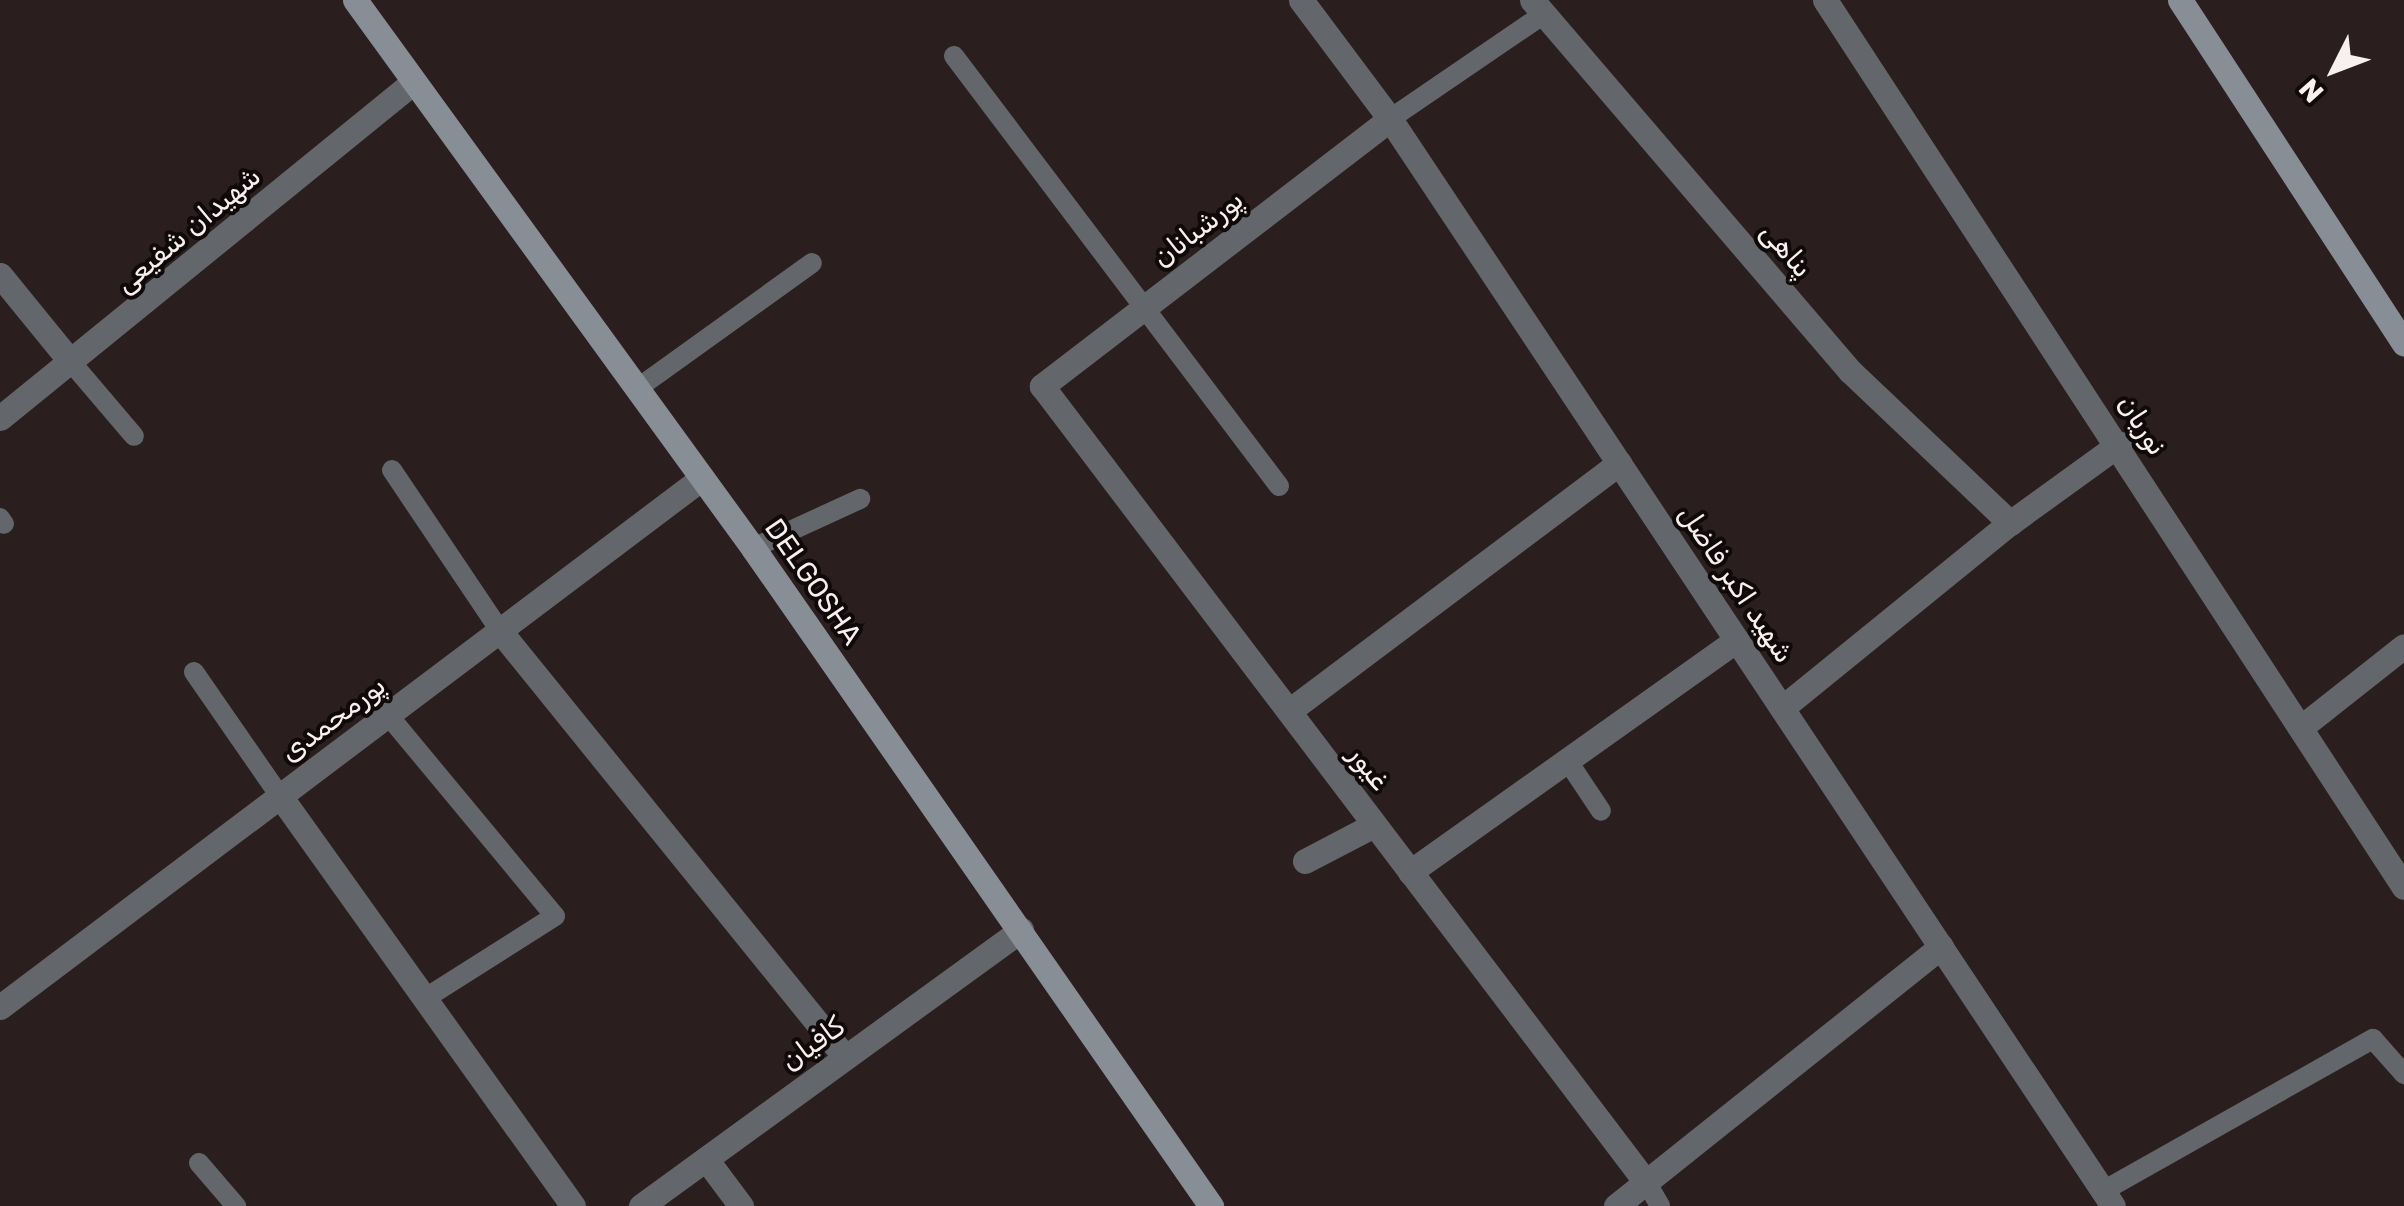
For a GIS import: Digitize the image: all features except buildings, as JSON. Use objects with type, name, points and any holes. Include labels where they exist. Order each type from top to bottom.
[{"type":"street","name":"DELGOSHA","points":[[355,0],[410,84],[753,548],[1211,1206]]},
{"type":"street","name":"شهید اکبر فاضل","points":[[1301,0],[1390,119],[2108,1198]]},
{"type":"street","name":"نوریان","points":[[1824,0],[2304,725],[2404,887]]},
{"type":"street","points":[[2180,0],[2404,342]]},
{"type":"street","name":"پناهی","points":[[1538,7],[1850,371],[2010,523]]},
{"type":"street","name":"شهیدان شفیعی","points":[[0,418],[410,84]]},
{"type":"street","name":"پورشبانان","points":[[1042,386],[1390,119]]},
{"type":"street","points":[[0,275],[71,362]]},
{"type":"street","name":"غیور","points":[[1042,386],[1654,1196]]},
{"type":"street","points":[[1782,708],[2010,523],[2119,444]]},
{"type":"street","points":[[1288,710],[1620,463]]},
{"type":"street","name":"پورمحمدی","points":[[0,1007],[702,478]]},
{"type":"street","points":[[500,631],[846,1057]]},
{"type":"street","points":[[1410,872],[1737,640]]},
{"type":"street","points":[[2304,725],[2404,646]]},
{"type":"street","points":[[280,796],[573,1206]]},
{"type":"street","points":[[1305,861],[1374,825]]},
{"type":"street","name":"کافیان","points":[[641,1206],[1021,930]]},
{"type":"street","points":[[1616,1206],[1654,1196],[1941,947]]},
{"type":"street","points":[[706,1159],[741,1206]]},
{"type":"lane","points":[[1390,119],[1538,7]]},
{"type":"lane","points":[[954,56],[1142,310],[1280,486]]},
{"type":"lane","points":[[638,388],[812,263]]},
{"type":"lane","points":[[71,362],[134,436]]},
{"type":"lane","points":[[392,470],[500,631]]},
{"type":"lane","points":[[753,548],[860,499]]},
{"type":"lane","points":[[194,672],[280,796]]},
{"type":"lane","points":[[388,715],[555,916],[424,999]]},
{"type":"lane","points":[[1568,760],[1601,812]]},
{"type":"lane","points":[[2108,1198],[2373,1040],[2404,1074]]},
{"type":"lane","points":[[199,1163],[236,1206]]}]
